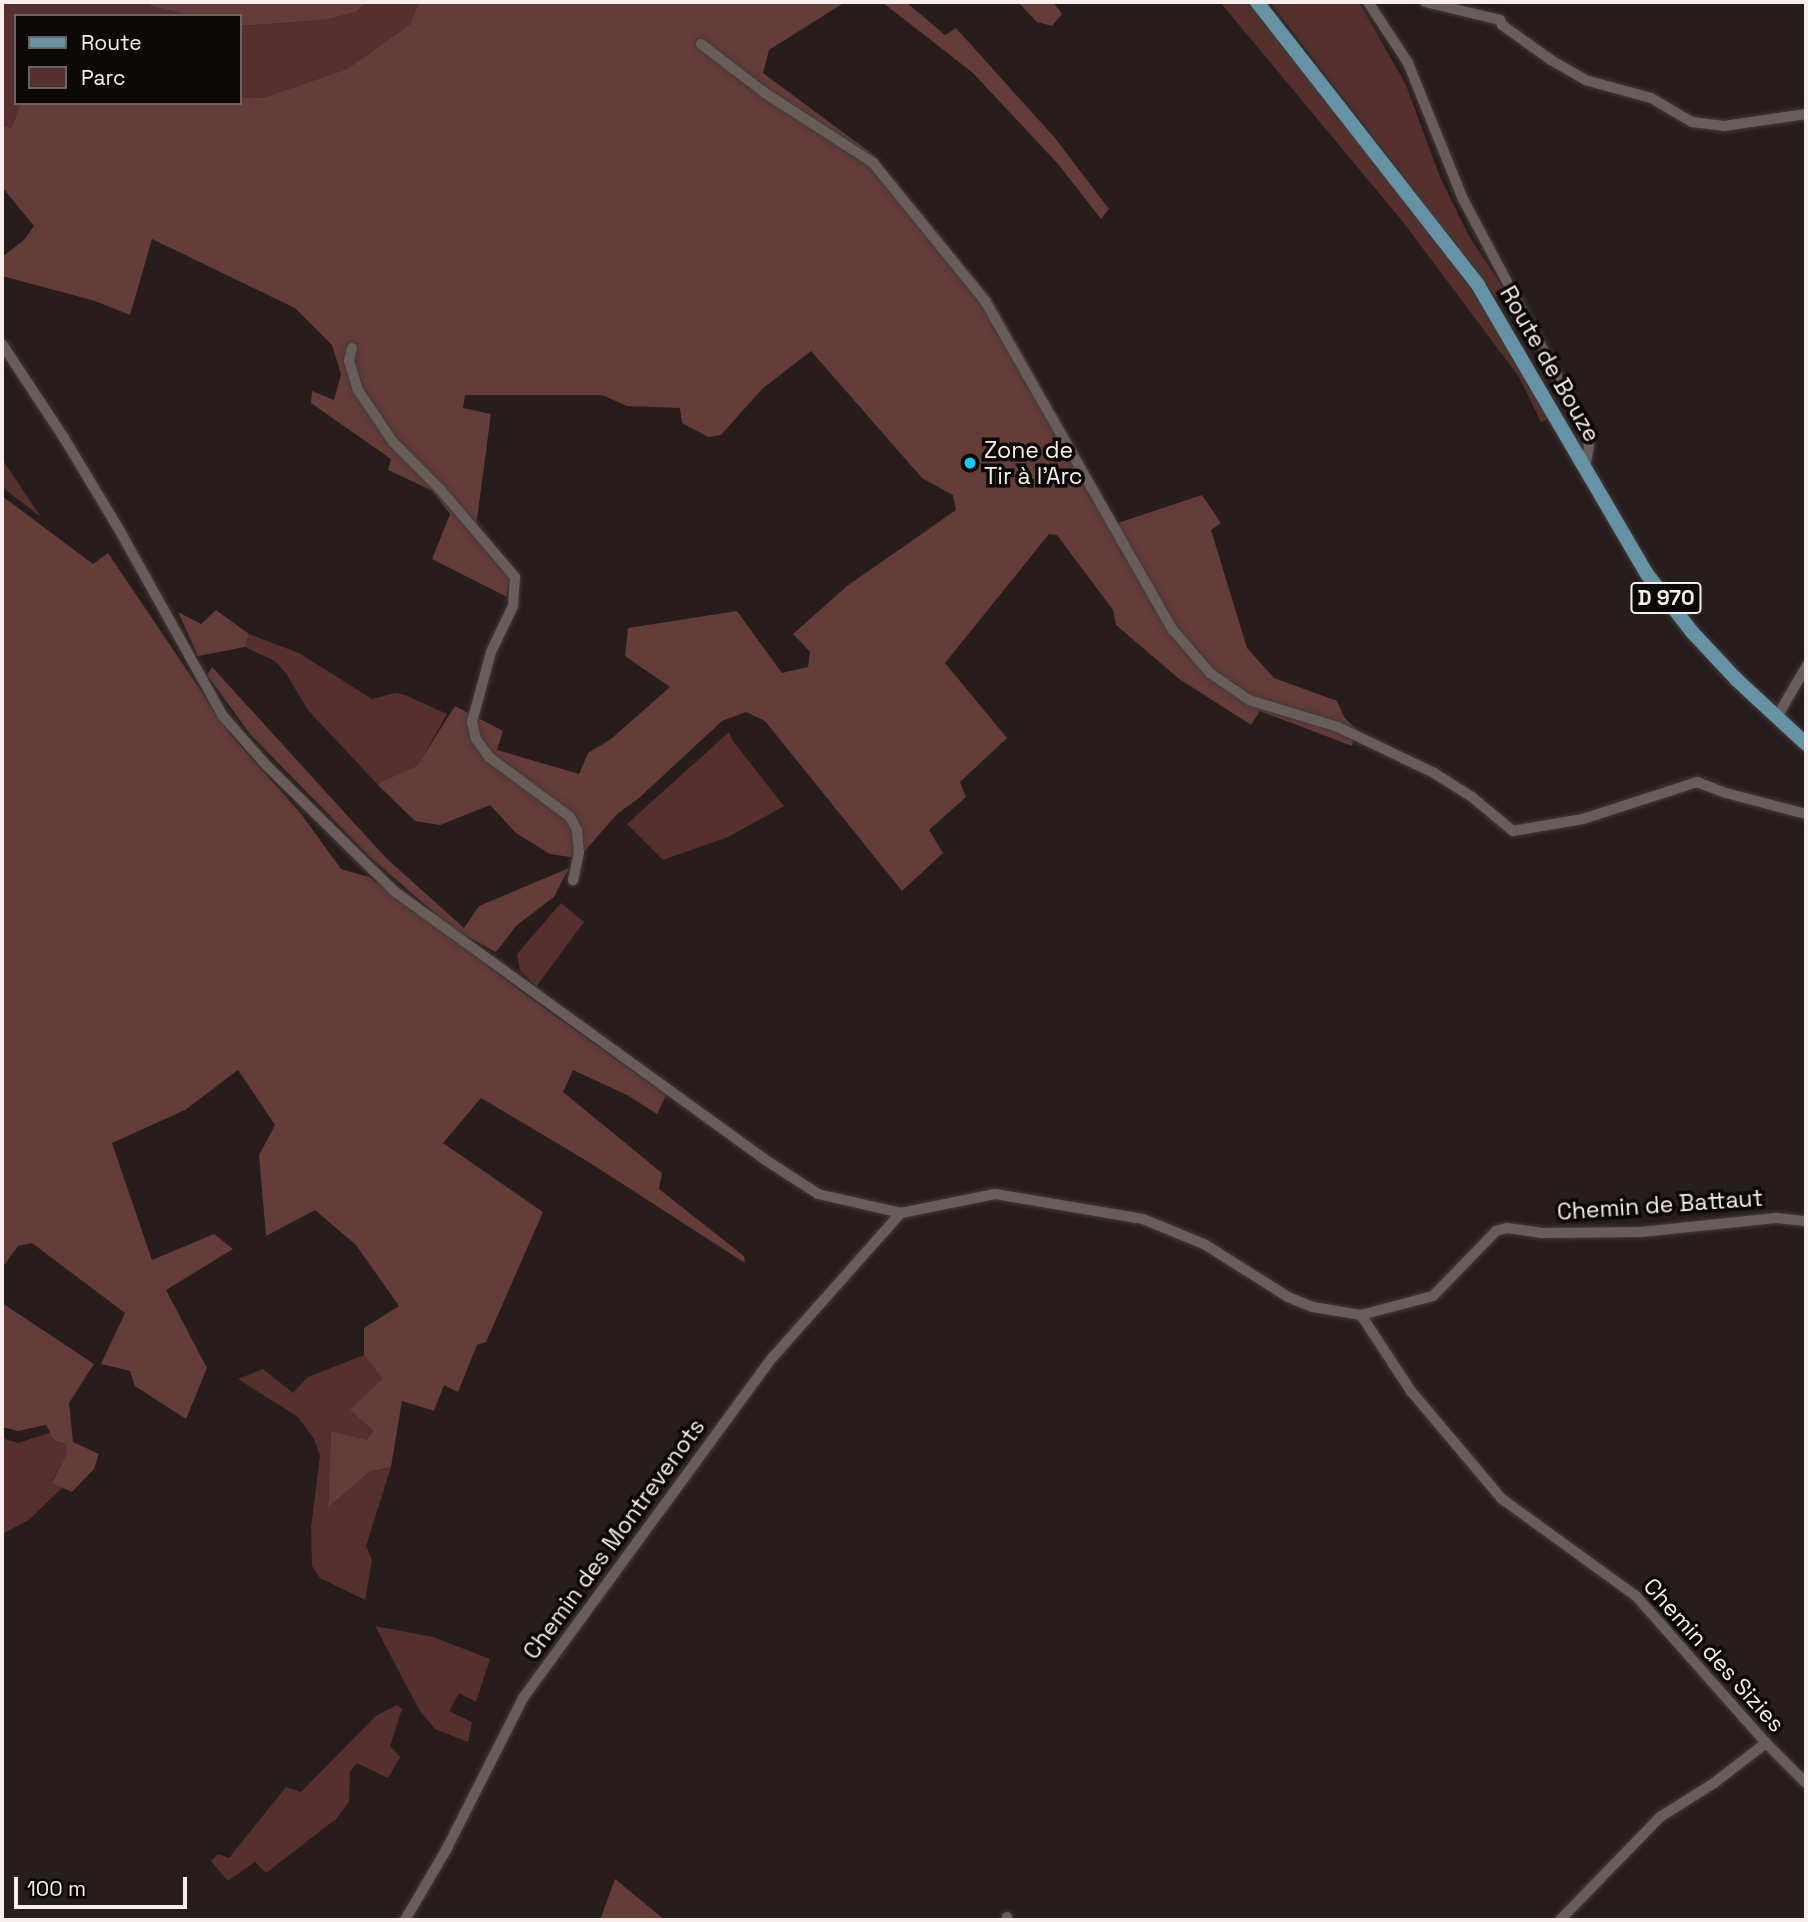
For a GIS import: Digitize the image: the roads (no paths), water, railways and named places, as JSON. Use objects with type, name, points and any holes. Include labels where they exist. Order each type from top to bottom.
[{"type":"main road","name":"Route de Bouze","points":[[1257,2],[1478,285],[1533,374],[1647,574],[1693,633],[1806,744]]},
{"type":"street","points":[[1368,2],[1408,64],[1462,199],[1583,425],[1589,446],[1585,469]]},
{"type":"street","points":[[1425,2],[1500,20],[1502,25],[1551,60],[1585,80],[1651,99],[1692,122],[1724,126],[1806,114]]},
{"type":"street","points":[[701,44],[765,93],[873,163],[985,300],[1173,630],[1210,673],[1249,700],[1338,727],[1434,773],[1472,797],[1513,831],[1583,819],[1697,782],[1726,793],[1806,814]]},
{"type":"street","points":[[2,344],[64,438],[126,541],[223,716],[267,766],[394,891],[764,1159],[818,1194],[901,1213]]},
{"type":"street","points":[[352,348],[349,361],[358,390],[393,442],[440,489],[514,577],[513,606],[491,652],[472,722],[476,739],[489,757],[570,817],[578,830],[579,852],[573,880]]},
{"type":"street","points":[[1777,717],[1806,667]]},
{"type":"street","name":"Chemin de Battaut","points":[[901,1213],[995,1194],[1143,1219],[1205,1244],[1289,1297],[1314,1307],[1361,1315],[1433,1296],[1496,1231],[1507,1228],[1541,1233],[1641,1232],[1776,1219],[1806,1221]]},
{"type":"street","name":"Chemin des Montrevenots","points":[[405,1920],[446,1850],[523,1698],[773,1357],[901,1213]]},
{"type":"street","name":"Chemin des Sizies","points":[[1361,1315],[1411,1391],[1502,1499],[1636,1596],[1766,1743],[1806,1783]]},
{"type":"street","points":[[1560,1920],[1660,1817],[1714,1783],[1766,1743]]},
{"type":"place","name":"Zone de Tir à l'Arc","points":[[970,463]]}]
